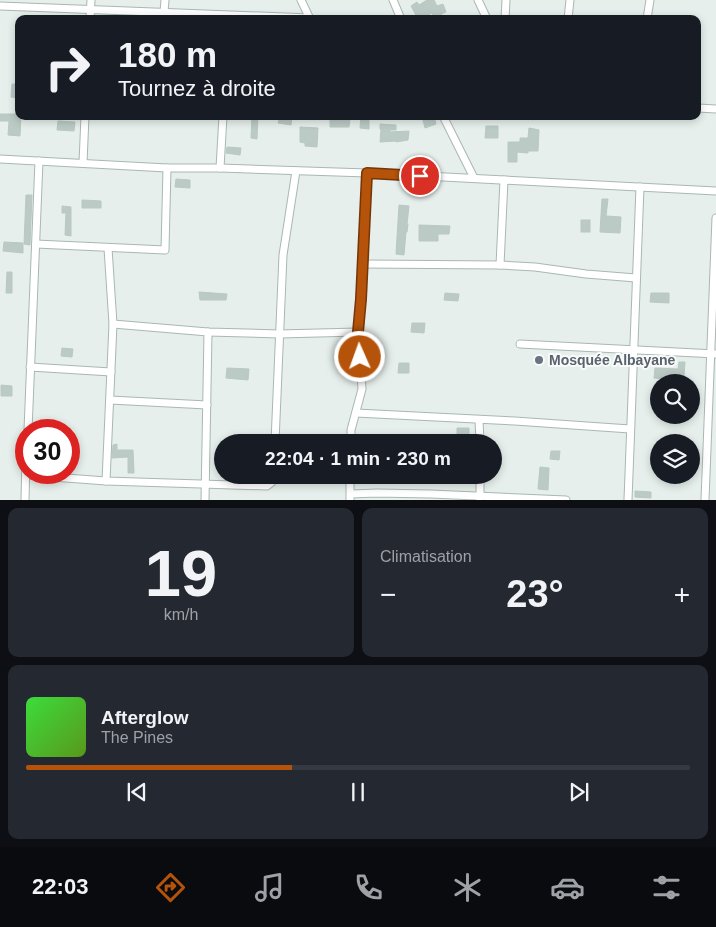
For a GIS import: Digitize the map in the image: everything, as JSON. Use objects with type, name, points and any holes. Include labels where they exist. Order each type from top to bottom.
[{"type":"street","points":[[90,15],[91,0]]},
{"type":"street","points":[[164,12],[165,0]]},
{"type":"street","points":[[302,0],[308,15]]},
{"type":"street","points":[[392,0],[399,15]]},
{"type":"street","points":[[478,0],[485,15]]},
{"type":"street","points":[[505,15],[506,0]]},
{"type":"street","points":[[568,15],[570,0]]},
{"type":"street","points":[[648,15],[650,0]]},
{"type":"street","points":[[0,6],[227,15]]},
{"type":"street","points":[[701,108],[716,109]]},
{"type":"street","points":[[83,163],[85,120]]},
{"type":"street","points":[[220,168],[223,120]]},
{"type":"street","points":[[445,120],[474,178]]},
{"type":"street","points":[[0,159],[166,168],[367,173],[716,191]]},
{"type":"street","points":[[28,419],[39,161]]},
{"type":"street","points":[[36,244],[165,250],[166,168]]},
{"type":"street","points":[[275,434],[283,255],[296,171]]},
{"type":"street","points":[[351,434],[362,389],[358,332],[367,173]]},
{"type":"street","points":[[500,265],[504,180]]},
{"type":"street","points":[[628,500],[640,187]]},
{"type":"street","points":[[705,500],[713,353],[716,218]]},
{"type":"street","points":[[106,480],[113,324],[108,248]]},
{"type":"street","points":[[363,264],[500,265],[636,278]]},
{"type":"street","points":[[113,324],[208,332],[279,334],[358,332]]},
{"type":"street","points":[[205,500],[208,332]]},
{"type":"street","points":[[520,344],[713,353]]},
{"type":"street","points":[[30,366],[111,372]]},
{"type":"street","points":[[110,400],[207,405]]},
{"type":"street","points":[[356,413],[630,429]]},
{"type":"street","points":[[479,420],[480,434]]},
{"type":"street","points":[[708,427],[716,428]]},
{"type":"street","points":[[80,478],[268,486],[270,484]]},
{"type":"street","points":[[25,500],[26,484]]},
{"type":"street","points":[[350,484],[351,497],[377,493],[566,500]]},
{"type":"street","points":[[480,484],[480,498]]},
{"type":"building","points":[[427,0],[434,0],[437,6],[443,4],[446,12],[441,15],[433,15],[432,13],[428,15],[416,15],[411,6],[417,2],[419,5]]},
{"type":"building","points":[[12,84],[15,84],[15,98],[11,97]]},
{"type":"building","points":[[0,114],[15,114],[15,120],[21,120],[20,136],[8,135],[9,121],[0,121]]},
{"type":"building","points":[[252,120],[258,120],[257,139],[251,138]]},
{"type":"building","points":[[279,120],[292,120],[291,125],[278,123]]},
{"type":"building","points":[[330,120],[350,120],[349,127],[330,127]]},
{"type":"building","points":[[361,120],[369,120],[369,129],[360,128]]},
{"type":"building","points":[[423,120],[435,120],[436,124],[425,128]]},
{"type":"building","points":[[58,121],[75,122],[74,131],[57,130]]},
{"type":"building","points":[[380,124],[396,125],[396,130],[390,130],[390,132],[409,131],[408,140],[380,142]]},
{"type":"building","points":[[486,126],[498,126],[498,138],[485,138]]},
{"type":"building","points":[[300,127],[318,128],[317,147],[305,146],[305,143],[300,142]]},
{"type":"building","points":[[529,128],[539,130],[538,151],[528,151],[528,153],[517,152],[517,162],[508,162],[508,142],[520,142],[520,138],[528,138]]},
{"type":"building","points":[[227,147],[241,148],[240,155],[226,153]]},
{"type":"building","points":[[176,179],[190,180],[190,188],[175,187]]},
{"type":"building","points":[[26,195],[32,195],[30,245],[24,244]]},
{"type":"building","points":[[602,199],[608,199],[606,216],[621,217],[620,233],[600,232]]},
{"type":"building","points":[[82,200],[101,201],[101,208],[82,208]]},
{"type":"building","points":[[399,205],[409,206],[404,255],[396,254]]},
{"type":"building","points":[[62,206],[71,207],[71,236],[65,235],[66,213],[62,213]]},
{"type":"building","points":[[581,220],[590,220],[590,232],[581,232]]},
{"type":"building","points":[[419,225],[450,226],[449,234],[438,234],[438,241],[419,241]]},
{"type":"building","points":[[4,242],[23,243],[23,253],[3,251]]},
{"type":"building","points":[[7,272],[12,272],[12,293],[6,293]]},
{"type":"building","points":[[199,292],[227,294],[226,300],[200,300]]},
{"type":"building","points":[[445,293],[459,294],[458,301],[444,300]]},
{"type":"building","points":[[651,293],[669,293],[669,303],[650,302]]},
{"type":"building","points":[[412,323],[425,323],[424,333],[411,332]]},
{"type":"building","points":[[62,348],[73,349],[72,357],[61,356]]},
{"type":"building","points":[[679,362],[685,362],[684,374],[654,374],[655,368],[678,369]]},
{"type":"building","points":[[399,363],[409,363],[409,373],[398,373]]},
{"type":"building","points":[[227,368],[249,369],[248,380],[226,378]]},
{"type":"building","points":[[1,385],[12,386],[12,396],[1,396]]},
{"type":"building","points":[[457,428],[469,428],[469,434],[457,434]]},
{"type":"building","points":[[117,444],[117,450],[133,450],[134,473],[128,473],[128,457],[112,458],[113,445]]},
{"type":"building","points":[[551,451],[560,451],[559,460],[550,459]]},
{"type":"building","points":[[540,467],[549,468],[548,490],[538,489]]},
{"type":"building","points":[[635,491],[651,492],[651,498],[635,497]]},
{"type":"place","name":"Mosquée Albayane","points":[[539,360]]},
{"type":"route","points":[[360,357],[358,332],[367,173],[420,176]]}]
